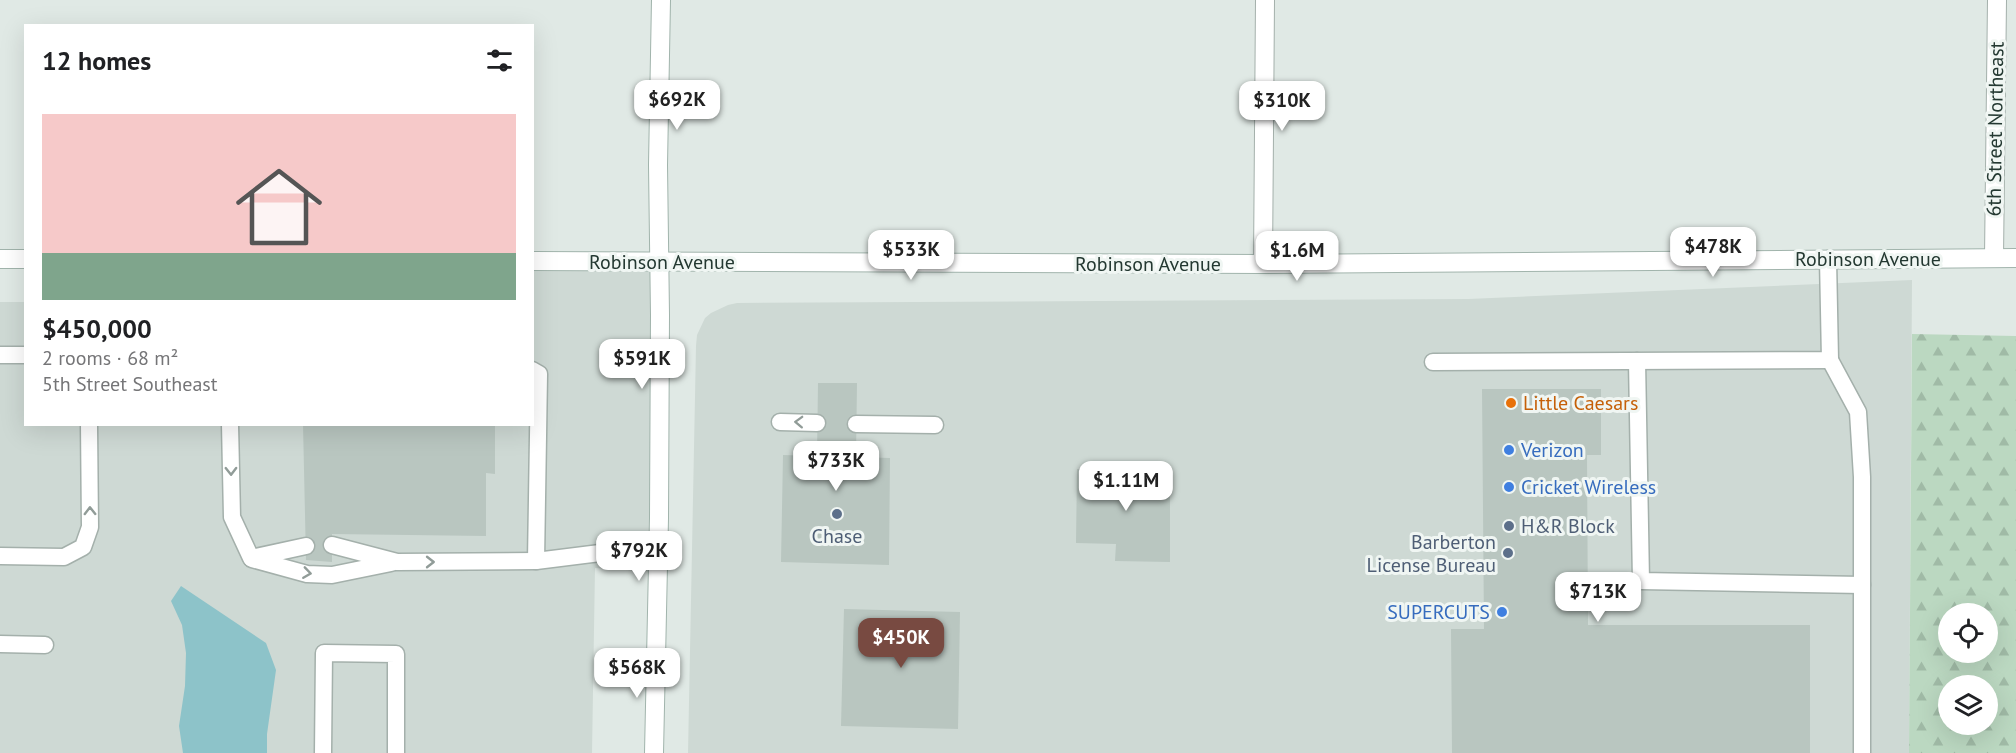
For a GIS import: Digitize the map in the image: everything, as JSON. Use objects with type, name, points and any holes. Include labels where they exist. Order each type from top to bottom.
[{"type":"main road","points":[[654,753],[658,552],[660,261],[658,165],[661,0]]},
{"type":"main road","points":[[1263,264],[1265,0]]},
{"type":"main road","name":"6th Street Northeast","points":[[1994,258],[1997,0]]},
{"type":"main road","name":"Robinson Avenue","points":[[534,261],[1263,264],[2016,258]]},
{"type":"main road","points":[[0,259],[24,259]]},
{"type":"lane","points":[[1828,259],[1830,360],[1858,412],[1862,477],[1862,753]]},
{"type":"lane","points":[[0,355],[24,356]]},
{"type":"lane","points":[[1433,362],[1830,360]]},
{"type":"lane","points":[[1637,361],[1641,581],[1862,585]]},
{"type":"lane","points":[[534,371],[539,374],[536,561]]},
{"type":"lane","points":[[780,422],[817,423]]},
{"type":"lane","points":[[856,424],[935,425]]},
{"type":"lane","points":[[0,556],[64,557],[83,547],[90,527],[89,426]]},
{"type":"lane","points":[[230,426],[232,517],[251,558],[307,574],[332,575],[397,562],[536,561],[616,551],[658,552]]},
{"type":"lane","points":[[332,545],[397,562]]},
{"type":"lane","points":[[251,558],[306,546]]},
{"type":"lane","points":[[0,644],[45,645]]},
{"type":"lane","points":[[323,753],[324,653],[396,654],[396,753]]},
{"type":"shaded area","points":[[534,261],[660,261],[657,572],[595,568],[592,753],[0,753],[0,302],[24,302],[24,426],[534,426]]},
{"type":"shaded area","points":[[1912,280],[1909,753],[688,753],[696,346],[697,335],[705,318],[728,305],[737,303],[1468,299]]},
{"type":"green space","points":[[1912,334],[2016,336],[2016,753],[1909,753]]},
{"type":"water","points":[[181,586],[266,643],[276,670],[267,734],[267,753],[183,753],[179,726],[185,686],[186,653],[182,625],[171,601]]},
{"type":"building","points":[[818,383],[857,383],[856,457],[890,458],[889,565],[781,562],[783,455],[817,456]]},
{"type":"building","points":[[1482,389],[1601,389],[1601,455],[1587,455],[1588,625],[1810,625],[1810,753],[1452,753],[1451,629],[1484,629]]},
{"type":"building","points":[[303,426],[495,426],[495,474],[486,473],[486,536],[332,534],[332,562],[306,560]]},
{"type":"building","points":[[1077,469],[1170,470],[1170,562],[1115,561],[1116,544],[1076,543]]},
{"type":"building","points":[[844,609],[960,612],[958,729],[841,726]]},
{"type":"place","name":"Little Caesars","points":[[1511,403]]},
{"type":"place","name":"Verizon","points":[[1509,450]]},
{"type":"place","name":"Cricket Wireless","points":[[1509,487]]},
{"type":"place","name":"Chase","points":[[837,514]]},
{"type":"place","name":"H&R Block","points":[[1509,526]]},
{"type":"place","name":"Barberton License Bureau","points":[[1508,553]]},
{"type":"place","name":"SUPERCUTS","points":[[1502,612]]}]
